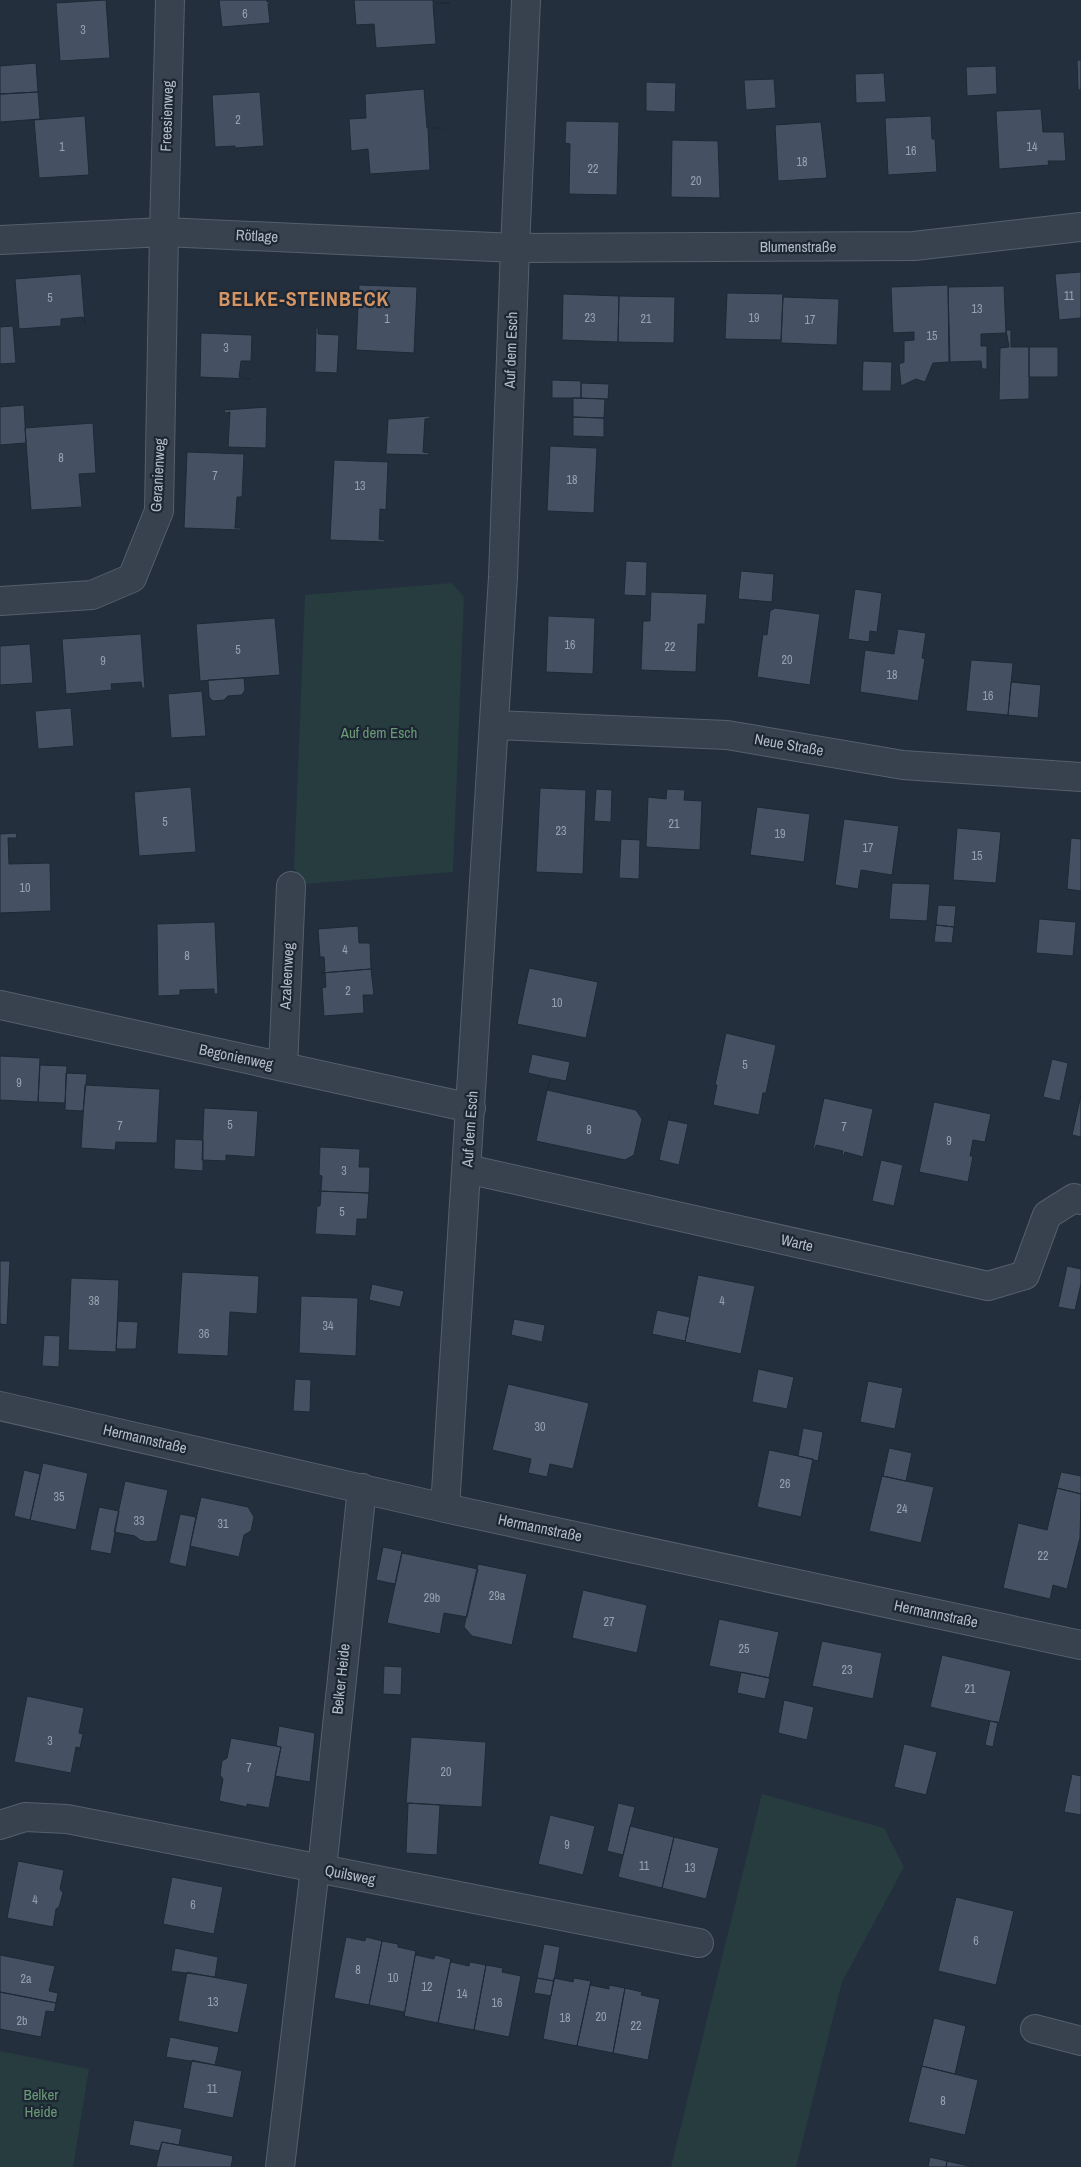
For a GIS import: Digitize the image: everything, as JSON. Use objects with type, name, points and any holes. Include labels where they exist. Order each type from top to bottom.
[{"type":"street","name":"Freesienweg","points":[[164,232],[170,0]]},
{"type":"street","name":"Auf dem Esch","points":[[445,1508],[472,1108],[503,577],[526,0]]},
{"type":"street","name":"Blumenstraße","points":[[515,248],[914,246],[1081,227]]},
{"type":"street","name":"Rötlage","points":[[0,240],[164,232],[515,248]]},
{"type":"street","name":"Geranienweg","points":[[0,601],[92,595],[132,578],[160,511],[164,232]]},
{"type":"street","name":"Neue Straße","points":[[495,725],[727,735],[903,765],[1081,777]]},
{"type":"street","name":"Azaleenweg","points":[[282,1067],[290,886]]},
{"type":"street","name":"Begonienweg","points":[[0,1005],[472,1108]]},
{"type":"street","name":"Warte","points":[[468,1170],[988,1286],[1025,1276],[1047,1216],[1074,1198],[1081,1200]]},
{"type":"street","name":"Hermannstraße","points":[[0,1406],[445,1508],[1081,1645]]},
{"type":"street","name":"Belker Heide","points":[[280,2167],[319,1869],[362,1488]]},
{"type":"street","name":"Quilsweg","points":[[0,1825],[25,1817],[67,1819],[699,1943]]},
{"type":"street","points":[[1035,2029],[1081,2041]]},
{"type":"green space","name":"Auf dem Esch","points":[[452,583],[464,597],[453,872],[304,884],[294,868],[305,595]]},
{"type":"green space","points":[[762,1794],[884,1828],[904,1867],[842,1982],[796,2167],[671,2167]]},
{"type":"green space","name":"Belker Heide","points":[[0,2051],[89,2069],[73,2167],[0,2167]]},
{"type":"building","points":[[106,0],[110,58],[60,61],[56,3]]},
{"type":"building","points":[[219,0],[267,0],[267,2],[271,2],[268,4],[270,23],[222,27]]},
{"type":"building","points":[[354,0],[433,0],[433,3],[450,3],[433,4],[436,44],[376,48],[374,24],[356,25]]},
{"type":"building","points":[[1077,60],[1081,60],[1081,90],[1078,90]]},
{"type":"building","points":[[36,63],[38,92],[0,94],[0,66]]},
{"type":"building","points":[[996,66],[997,94],[967,96],[966,67]]},
{"type":"building","points":[[884,73],[886,102],[856,103],[855,74]]},
{"type":"building","points":[[774,79],[776,108],[746,110],[744,80]]},
{"type":"building","points":[[646,82],[676,83],[675,112],[646,111]]},
{"type":"building","points":[[424,89],[427,128],[445,128],[428,129],[430,170],[370,174],[368,149],[351,151],[349,119],[366,118],[365,94]]},
{"type":"building","points":[[38,92],[40,119],[0,122],[0,94]]},
{"type":"building","points":[[260,92],[264,146],[215,147],[212,95]]},
{"type":"building","points":[[1041,109],[1043,132],[1064,132],[1066,161],[1048,161],[1049,165],[999,169],[996,111]]},
{"type":"building","points":[[85,116],[89,175],[39,178],[34,120]]},
{"type":"building","points":[[931,116],[932,139],[935,139],[937,172],[888,175],[885,118]]},
{"type":"building","points":[[566,121],[619,122],[617,195],[569,194],[570,144],[565,143]]},
{"type":"building","points":[[821,122],[827,178],[778,181],[775,125]]},
{"type":"building","points":[[672,140],[718,141],[720,198],[671,197]]},
{"type":"building","points":[[1081,272],[1081,318],[1059,320],[1055,274]]},
{"type":"building","points":[[81,274],[85,324],[83,317],[61,319],[61,326],[19,329],[15,279]]},
{"type":"building","points":[[359,285],[417,287],[414,353],[356,350]]},
{"type":"building","points":[[948,285],[949,362],[933,363],[925,382],[916,379],[901,386],[899,364],[904,362],[904,341],[914,340],[914,332],[893,333],[891,287]]},
{"type":"building","points":[[1004,286],[1006,333],[981,334],[981,346],[987,346],[987,369],[982,369],[981,361],[950,362],[948,287]]},
{"type":"building","points":[[727,293],[783,294],[781,340],[725,339]]},
{"type":"building","points":[[563,294],[619,296],[618,342],[562,340]]},
{"type":"building","points":[[619,296],[675,297],[674,343],[618,342]]},
{"type":"building","points":[[783,297],[839,299],[837,345],[781,343]]},
{"type":"building","points":[[13,326],[16,363],[0,364],[0,327]]},
{"type":"building","points":[[316,328],[318,328],[318,334],[339,335],[337,373],[315,372]]},
{"type":"building","points":[[1006,330],[1011,330],[1011,347],[1029,347],[1029,399],[999,400],[1000,348],[1009,347]]},
{"type":"building","points":[[201,333],[252,335],[251,361],[241,361],[239,377],[250,379],[200,377]]},
{"type":"building","points":[[1029,347],[1058,347],[1058,377],[1029,377]]},
{"type":"building","points":[[863,361],[892,362],[891,391],[862,391]]},
{"type":"building","points":[[552,380],[581,381],[581,398],[552,398]]},
{"type":"building","points":[[581,383],[609,384],[608,399],[581,398]]},
{"type":"building","points":[[573,398],[605,399],[604,418],[573,417]]},
{"type":"building","points":[[24,405],[26,443],[0,445],[0,407]]},
{"type":"building","points":[[267,407],[266,448],[228,447],[230,412],[225,413],[224,410]]},
{"type":"building","points":[[430,416],[430,418],[425,419],[423,452],[429,453],[429,455],[386,454],[388,419]]},
{"type":"building","points":[[573,417],[604,418],[604,437],[573,436]]},
{"type":"building","points":[[93,423],[96,473],[79,474],[82,507],[31,510],[25,428]]},
{"type":"building","points":[[550,446],[597,448],[594,513],[547,511]]},
{"type":"building","points":[[187,452],[244,454],[242,497],[237,497],[235,528],[241,528],[241,530],[184,528]]},
{"type":"building","points":[[334,460],[388,462],[386,510],[380,509],[379,539],[385,540],[385,542],[330,540]]},
{"type":"building","points":[[626,561],[647,562],[646,596],[624,595]]},
{"type":"building","points":[[741,571],[774,574],[772,602],[738,599]]},
{"type":"building","points":[[855,589],[882,593],[877,632],[870,631],[869,642],[848,639]]},
{"type":"building","points":[[651,592],[707,594],[705,624],[698,624],[696,672],[641,670],[643,621],[650,621]]},
{"type":"building","points":[[775,608],[820,614],[810,685],[757,677],[763,634],[767,635],[770,611]]},
{"type":"building","points":[[548,616],[595,618],[593,674],[546,672]]},
{"type":"building","points":[[275,618],[280,675],[200,681],[196,624]]},
{"type":"building","points":[[898,629],[926,633],[922,658],[925,659],[918,701],[860,692],[865,650],[894,654]]},
{"type":"building","points":[[141,634],[145,688],[142,688],[141,682],[111,684],[112,690],[66,694],[62,639]]},
{"type":"building","points":[[30,644],[33,683],[0,685],[0,646]]},
{"type":"building","points":[[971,660],[1013,663],[1008,715],[966,711]]},
{"type":"building","points":[[244,678],[245,690],[242,695],[228,696],[224,700],[213,701],[209,697],[208,680]]},
{"type":"building","points":[[1011,682],[1041,685],[1038,718],[1008,715]]},
{"type":"building","points":[[202,691],[206,736],[171,738],[168,694]]},
{"type":"building","points":[[71,708],[74,746],[38,749],[35,711]]},
{"type":"building","points":[[191,787],[196,852],[139,856],[134,792]]},
{"type":"building","points":[[540,788],[586,790],[583,874],[536,872]]},
{"type":"building","points":[[596,789],[612,790],[611,822],[594,821]]},
{"type":"building","points":[[667,789],[685,790],[684,800],[702,801],[700,850],[646,847],[648,797],[666,799]]},
{"type":"building","points":[[757,807],[810,814],[804,862],[750,855]]},
{"type":"building","points":[[844,819],[899,826],[892,875],[861,870],[858,889],[835,885]]},
{"type":"building","points":[[957,828],[1001,832],[996,883],[953,880]]},
{"type":"building","points":[[16,833],[17,838],[8,838],[9,864],[50,863],[51,911],[0,913],[0,834]]},
{"type":"building","points":[[1071,838],[1081,839],[1081,891],[1067,889]]},
{"type":"building","points":[[621,839],[640,840],[639,879],[619,878]]},
{"type":"building","points":[[892,883],[930,884],[927,921],[889,919]]},
{"type":"building","points":[[938,905],[956,906],[954,927],[936,925]]},
{"type":"building","points":[[1039,919],[1076,922],[1073,956],[1036,953]]},
{"type":"building","points":[[215,922],[218,994],[214,994],[214,989],[180,990],[180,995],[158,996],[157,924]]},
{"type":"building","points":[[936,925],[954,927],[952,943],[934,942]]},
{"type":"building","points":[[358,926],[359,943],[370,943],[371,969],[321,973],[325,971],[324,957],[320,957],[318,929]]},
{"type":"building","points":[[529,968],[598,982],[586,1038],[517,1024]]},
{"type":"building","points":[[371,969],[374,995],[363,995],[364,1013],[324,1016],[322,988],[326,987],[325,973],[321,973]]},
{"type":"building","points":[[726,1033],[776,1045],[766,1093],[763,1093],[759,1115],[713,1105],[717,1085],[715,1085]]},
{"type":"building","points":[[532,1054],[570,1062],[566,1081],[551,1078],[547,1090],[550,1078],[528,1073]]},
{"type":"building","points":[[0,1056],[40,1058],[38,1102],[0,1100]]},
{"type":"building","points":[[1052,1059],[1068,1063],[1060,1101],[1043,1097]]},
{"type":"building","points":[[40,1065],[67,1066],[65,1103],[38,1102]]},
{"type":"building","points":[[66,1073],[87,1074],[83,1111],[65,1110]]},
{"type":"building","points":[[85,1085],[160,1089],[157,1143],[116,1142],[115,1150],[81,1148]]},
{"type":"building","points":[[547,1090],[636,1110],[642,1119],[634,1155],[625,1160],[536,1141]]},
{"type":"building","points":[[1081,1095],[1081,1137],[1072,1135]]},
{"type":"building","points":[[824,1098],[873,1109],[863,1157],[845,1152],[842,1155],[843,1151],[816,1145],[815,1149],[813,1149]]},
{"type":"building","points":[[934,1102],[991,1114],[985,1142],[973,1140],[970,1156],[973,1156],[968,1182],[919,1172]]},
{"type":"building","points":[[204,1108],[258,1111],[255,1157],[226,1155],[226,1161],[202,1160]]},
{"type":"building","points":[[670,1112],[669,1120],[688,1124],[679,1165],[659,1160]]},
{"type":"building","points":[[175,1139],[203,1140],[203,1171],[174,1169]]},
{"type":"building","points":[[320,1147],[360,1149],[359,1167],[370,1167],[369,1193],[318,1191],[321,1190],[322,1176],[319,1175]]},
{"type":"building","points":[[881,1160],[903,1165],[894,1206],[872,1201]]},
{"type":"building","points":[[318,1191],[369,1193],[367,1219],[357,1219],[356,1236],[315,1234],[317,1206],[320,1206],[321,1192]]},
{"type":"building","points":[[0,1261],[10,1261],[7,1325],[0,1324]]},
{"type":"building","points":[[1067,1266],[1081,1269],[1081,1284],[1075,1310],[1058,1307]]},
{"type":"building","points":[[182,1272],[259,1276],[257,1314],[230,1312],[228,1356],[177,1354]]},
{"type":"building","points":[[698,1275],[755,1286],[741,1354],[685,1342]]},
{"type":"building","points":[[71,1278],[119,1280],[116,1352],[68,1350]]},
{"type":"building","points":[[372,1284],[404,1291],[400,1307],[369,1300]]},
{"type":"building","points":[[301,1296],[358,1298],[356,1356],[299,1353]]},
{"type":"building","points":[[657,1310],[690,1317],[685,1341],[652,1334]]},
{"type":"building","points":[[514,1319],[545,1325],[542,1342],[511,1335]]},
{"type":"building","points":[[118,1321],[138,1322],[136,1349],[116,1349]]},
{"type":"building","points":[[44,1335],[60,1336],[59,1367],[42,1366]]},
{"type":"building","points":[[758,1369],[794,1377],[787,1409],[752,1402]]},
{"type":"building","points":[[295,1379],[311,1380],[310,1412],[293,1411]]},
{"type":"building","points":[[868,1381],[903,1388],[895,1429],[860,1422]]},
{"type":"building","points":[[508,1384],[589,1403],[573,1469],[550,1464],[547,1477],[528,1473],[531,1459],[492,1450]]},
{"type":"building","points":[[803,1428],[823,1432],[818,1461],[798,1456]]},
{"type":"building","points":[[889,1448],[912,1453],[906,1481],[883,1476]]},
{"type":"building","points":[[769,1450],[813,1459],[801,1517],[757,1507]]},
{"type":"building","points":[[43,1463],[88,1473],[76,1530],[30,1520]]},
{"type":"building","points":[[24,1470],[40,1474],[30,1520],[14,1516]]},
{"type":"building","points":[[1061,1472],[1081,1476],[1081,1494],[1057,1488]]},
{"type":"building","points":[[882,1476],[934,1487],[921,1543],[869,1531]]},
{"type":"building","points":[[125,1481],[168,1490],[157,1541],[147,1542],[135,1536],[114,1532]]},
{"type":"building","points":[[1057,1488],[1081,1494],[1080,1538],[1067,1589],[1053,1585],[1050,1599],[1003,1588],[1018,1523],[1047,1530]]},
{"type":"building","points":[[201,1497],[248,1507],[254,1517],[251,1531],[244,1535],[239,1557],[190,1546]]},
{"type":"building","points":[[99,1507],[119,1511],[111,1554],[90,1550]]},
{"type":"building","points":[[180,1514],[196,1517],[186,1567],[169,1563]]},
{"type":"building","points":[[383,1547],[402,1551],[395,1584],[376,1580]]},
{"type":"building","points":[[402,1553],[478,1569],[467,1617],[444,1613],[440,1634],[387,1623]]},
{"type":"building","points":[[478,1564],[527,1574],[512,1645],[472,1636],[464,1627]]},
{"type":"building","points":[[583,1590],[647,1605],[637,1653],[572,1638]]},
{"type":"building","points":[[719,1619],[779,1632],[769,1678],[709,1666]]},
{"type":"building","points":[[822,1641],[882,1653],[873,1699],[812,1686]]},
{"type":"building","points":[[942,1655],[1011,1671],[999,1723],[930,1707]]},
{"type":"building","points":[[384,1666],[402,1667],[401,1695],[383,1694]]},
{"type":"building","points":[[741,1672],[770,1678],[765,1699],[737,1693]]},
{"type":"building","points":[[27,1696],[84,1708],[79,1733],[83,1734],[80,1748],[76,1747],[71,1773],[14,1762]]},
{"type":"building","points":[[784,1700],[814,1707],[807,1740],[778,1733]]},
{"type":"building","points":[[990,1721],[998,1722],[993,1747],[985,1745]]},
{"type":"building","points":[[279,1726],[315,1733],[310,1782],[275,1776],[281,1747],[276,1746]]},
{"type":"building","points":[[411,1737],[486,1742],[482,1807],[406,1803]]},
{"type":"building","points":[[231,1738],[281,1747],[269,1808],[247,1804],[247,1807],[219,1801],[223,1779],[220,1775],[222,1761],[227,1758]]},
{"type":"building","points":[[904,1744],[937,1752],[926,1795],[894,1787]]},
{"type":"building","points":[[1072,1774],[1081,1776],[1081,1815],[1064,1812]]},
{"type":"building","points":[[408,1803],[440,1805],[437,1855],[406,1853]]},
{"type":"building","points":[[618,1803],[635,1807],[623,1855],[607,1851]]},
{"type":"building","points":[[550,1815],[595,1826],[583,1875],[538,1864]]},
{"type":"building","points":[[630,1826],[674,1837],[662,1888],[618,1877]]},
{"type":"building","points":[[674,1837],[719,1848],[706,1899],[662,1888]]},
{"type":"building","points":[[18,1861],[64,1870],[60,1889],[63,1893],[59,1907],[56,1909],[53,1927],[7,1918]]},
{"type":"building","points":[[172,1877],[223,1887],[214,1934],[163,1924]]},
{"type":"building","points":[[956,1897],[1014,1911],[996,1985],[938,1971]]},
{"type":"building","points":[[346,1937],[365,1941],[366,1937],[382,1941],[369,2005],[334,1998]]},
{"type":"building","points":[[382,1941],[398,1944],[398,1947],[416,1951],[404,2016],[404,2012],[369,2005]]},
{"type":"building","points":[[544,1944],[560,1947],[554,1981],[537,1978]]},
{"type":"building","points":[[175,1948],[218,1957],[215,1977],[171,1971]]},
{"type":"building","points":[[416,1951],[416,1955],[434,1959],[435,1955],[451,1959],[438,2023],[404,2016]]},
{"type":"building","points":[[0,1955],[55,1966],[49,1991],[58,1993],[56,2003],[0,1992]]},
{"type":"building","points":[[451,1959],[451,1962],[469,1966],[470,1962],[486,1965],[474,2030],[438,2023]]},
{"type":"building","points":[[486,1965],[503,1968],[502,1972],[521,1976],[509,2037],[474,2030]]},
{"type":"building","points":[[187,1972],[248,1984],[238,2033],[178,2021]]},
{"type":"building","points":[[537,1978],[554,1981],[551,1996],[534,1993]]},
{"type":"building","points":[[554,1978],[573,1982],[574,1978],[591,1981],[577,2046],[543,2039]]},
{"type":"building","points":[[590,1985],[609,1989],[609,1985],[625,1988],[613,2053],[577,2046]]},
{"type":"building","points":[[625,1988],[642,1992],[641,1995],[660,1999],[648,2060],[613,2053]]},
{"type":"building","points":[[0,1992],[56,2003],[54,2012],[46,2011],[41,2037],[0,2029]]},
{"type":"building","points":[[934,2018],[966,2026],[955,2074],[922,2066]]},
{"type":"building","points":[[170,2037],[219,2047],[215,2065],[166,2057]]},
{"type":"building","points":[[192,2060],[242,2071],[233,2118],[183,2108]]},
{"type":"building","points":[[922,2066],[978,2080],[965,2135],[908,2122]]},
{"type":"building","points":[[134,2120],[182,2129],[179,2145],[162,2142],[159,2151],[129,2145]]},
{"type":"building","points":[[162,2142],[233,2156],[231,2167],[156,2167]]},
{"type":"building","points":[[930,2157],[947,2161],[946,2167],[928,2167]]},
{"type":"building","points":[[947,2161],[973,2167],[946,2167]]},
{"type":"district","name":"BELKE-STEINBECK","points":[[304,299]]}]
